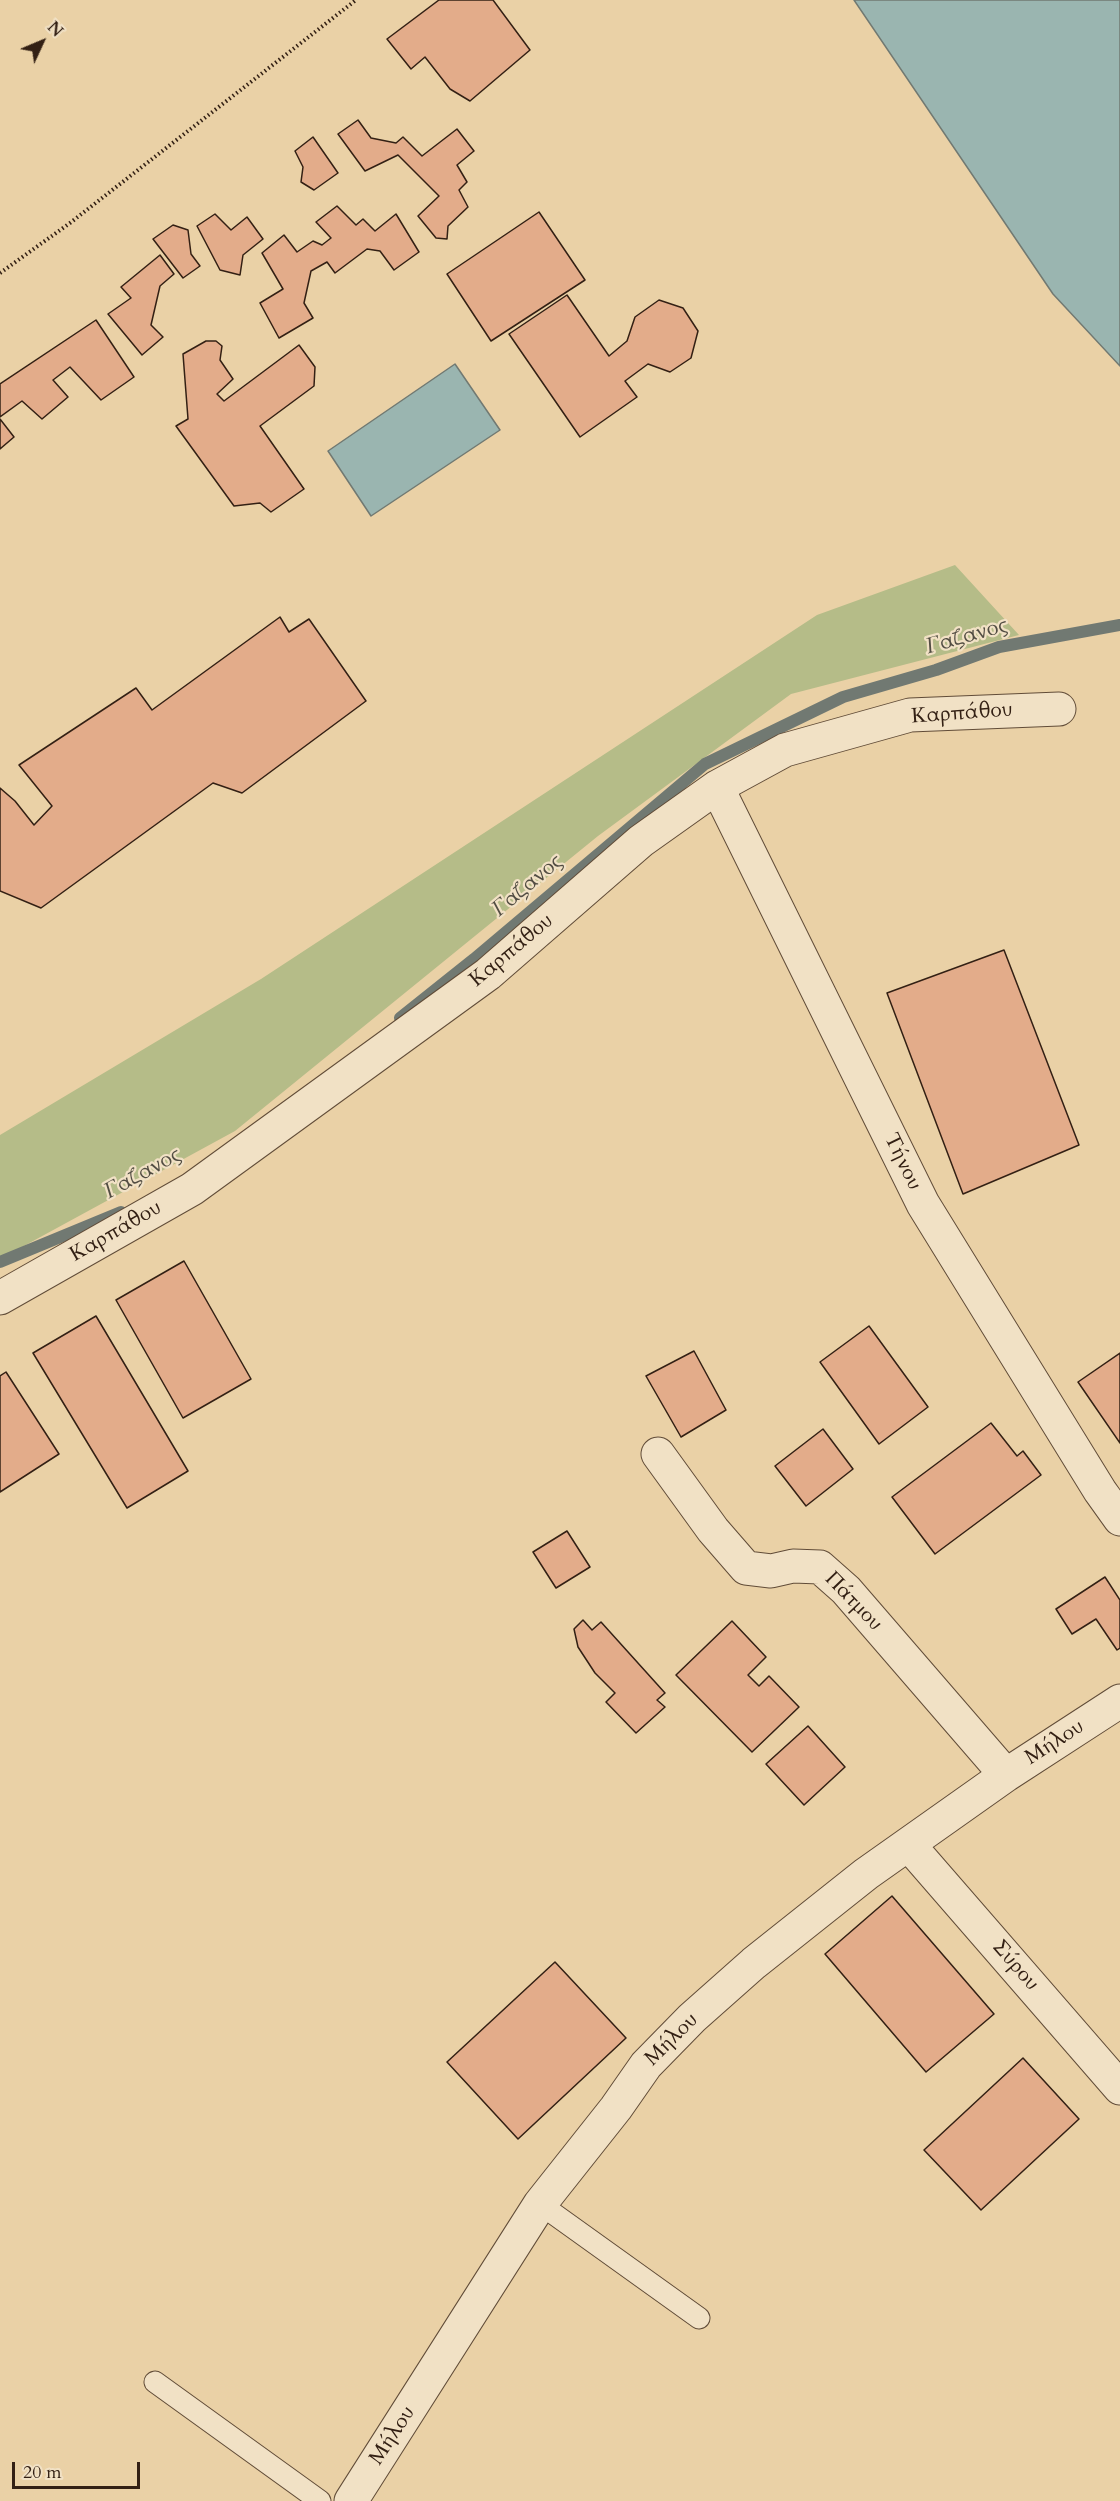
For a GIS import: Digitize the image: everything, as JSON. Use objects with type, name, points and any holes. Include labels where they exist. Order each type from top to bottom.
[{"type":"street","name":"Καρπάθου","points":[[0,1299],[192,1189],[488,974],[641,841],[717,787],[784,750],[910,715],[1059,709]]},
{"type":"street","name":"Τήνου","points":[[717,787],[923,1204],[1100,1491],[1120,1519]]},
{"type":"street","name":"Πάτμου","points":[[658,1454],[713,1530],[746,1568],[771,1571],[793,1566],[820,1567],[846,1590],[1006,1775]]},
{"type":"street","name":"Μήλου","points":[[351,2501],[540,2204],[616,2108],[646,2065],[692,2018],[754,1963],[866,1874],[1006,1775],[1120,1701]]},
{"type":"street","name":"Σύρου","points":[[909,1845],[1120,2088]]},
{"type":"lane","points":[[540,2204],[699,2318]]},
{"type":"lane","points":[[155,2382],[320,2501]]},
{"type":"path","points":[[0,273],[70,223],[356,0]]},
{"type":"green space","points":[[955,565],[1019,635],[791,694],[598,836],[235,1131],[0,1259],[0,1135],[261,979],[817,615]]},
{"type":"water","points":[[854,0],[1120,0],[1120,366],[1053,294]]},
{"type":"water","points":[[455,364],[500,430],[371,516],[328,451]]},
{"type":"building","points":[[439,0],[493,0],[530,50],[470,101],[450,89],[425,57],[411,69],[387,39]]},
{"type":"building","points":[[358,120],[371,138],[396,143],[403,137],[422,156],[457,129],[474,151],[457,165],[467,182],[459,190],[468,207],[448,226],[447,239],[436,238],[418,216],[439,196],[398,155],[365,171],[338,134]]},
{"type":"building","points":[[313,137],[338,173],[314,190],[301,182],[303,167],[295,151]]},
{"type":"building","points":[[337,206],[356,225],[363,219],[375,231],[396,214],[419,252],[394,270],[380,251],[367,249],[335,273],[327,262],[311,271],[304,303],[313,318],[279,338],[260,303],[283,289],[262,253],[284,235],[297,252],[313,241],[322,245],[331,238],[316,222]]},
{"type":"building","points":[[539,212],[585,280],[491,341],[447,274]]},
{"type":"building","points":[[215,214],[231,230],[247,217],[263,239],[243,255],[240,275],[220,270],[197,226]]},
{"type":"building","points":[[173,225],[188,230],[191,254],[200,266],[183,278],[153,239]]},
{"type":"building","points":[[160,255],[174,274],[160,286],[151,325],[163,337],[142,355],[108,314],[131,298],[121,287]]},
{"type":"building","points":[[567,295],[609,356],[627,341],[635,317],[659,300],[683,308],[698,331],[691,358],[670,372],[648,364],[625,381],[637,397],[580,437],[509,334]]},
{"type":"building","points":[[96,320],[134,377],[101,400],[70,367],[53,380],[68,397],[42,419],[22,401],[0,417],[0,384]]},
{"type":"building","points":[[206,341],[216,341],[222,346],[220,360],[233,379],[217,394],[224,401],[299,345],[315,367],[314,386],[260,426],[304,489],[271,512],[260,503],[234,506],[176,426],[188,419],[183,354]]},
{"type":"building","points":[[0,419],[14,437],[0,449]]},
{"type":"building","points":[[280,617],[289,632],[309,619],[366,701],[242,793],[213,783],[41,908],[0,891],[0,788],[15,801],[34,825],[52,806],[19,765],[136,688],[152,710]]},
{"type":"building","points":[[1004,950],[1079,1145],[963,1194],[887,993]]},
{"type":"building","points":[[184,1261],[251,1379],[183,1418],[116,1300]]},
{"type":"building","points":[[96,1316],[188,1471],[127,1508],[33,1353]]},
{"type":"building","points":[[869,1326],[928,1407],[879,1444],[820,1362]]},
{"type":"building","points":[[694,1351],[726,1410],[681,1437],[646,1376]]},
{"type":"building","points":[[1120,1353],[1120,1443],[1078,1382]]},
{"type":"building","points":[[6,1372],[59,1454],[0,1492],[0,1376]]},
{"type":"building","points":[[991,1423],[1017,1456],[1023,1451],[1041,1475],[935,1554],[892,1497]]},
{"type":"building","points":[[823,1429],[853,1469],[806,1506],[775,1466]]},
{"type":"building","points":[[567,1531],[590,1567],[556,1588],[533,1552]]},
{"type":"building","points":[[1105,1577],[1120,1600],[1120,1648],[1117,1650],[1096,1619],[1072,1634],[1056,1609]]},
{"type":"building","points":[[583,1620],[592,1630],[601,1622],[665,1693],[657,1700],[665,1707],[636,1733],[606,1702],[615,1693],[595,1673],[578,1647],[574,1629]]},
{"type":"building","points":[[732,1621],[766,1657],[748,1675],[759,1686],[769,1676],[799,1707],[752,1752],[676,1675]]},
{"type":"building","points":[[808,1726],[845,1767],[804,1805],[766,1764]]},
{"type":"building","points":[[892,1896],[994,2014],[926,2072],[825,1954]]},
{"type":"building","points":[[555,1962],[626,2038],[518,2139],[447,2062]]},
{"type":"building","points":[[1023,2058],[1079,2119],[981,2210],[924,2150]]},
{"type":"waterway","name":"Γαζανος","points":[[400,1018],[474,959],[705,764],[843,697],[936,670],[999,647],[1120,625]]},
{"type":"waterway","name":"Γαζανος","points":[[0,1262],[121,1212]]}]
